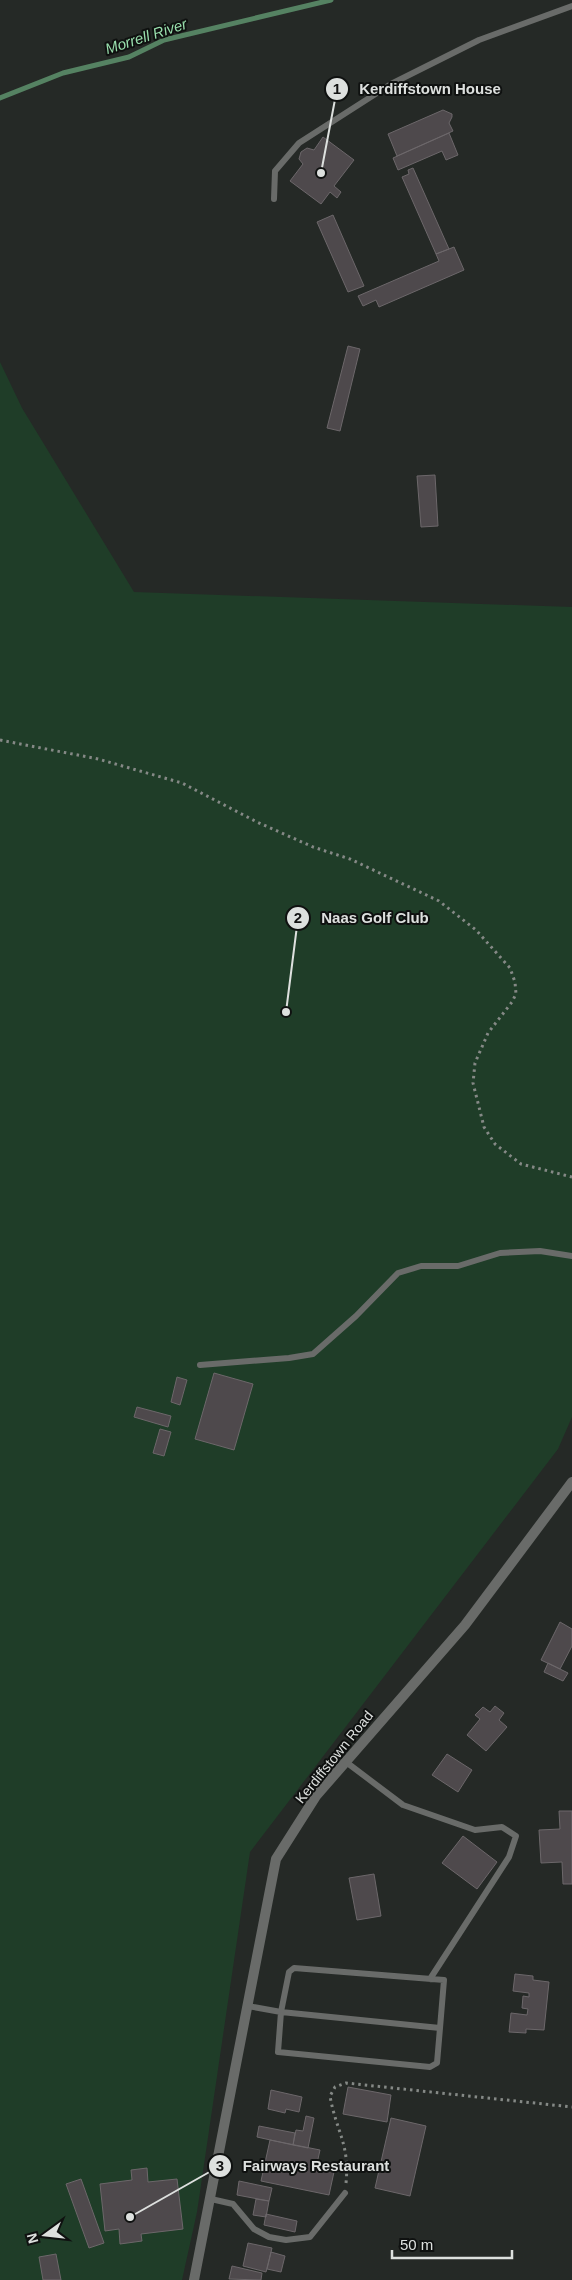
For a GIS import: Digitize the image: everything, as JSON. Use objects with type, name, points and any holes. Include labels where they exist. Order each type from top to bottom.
[{"type":"street","name":"Kerdiffstown Road","points":[[194,2280],[276,1858],[316,1796],[465,1625],[572,1482]]},
{"type":"lane","points":[[274,199],[275,170],[299,143],[391,84],[479,40],[572,6]]},
{"type":"lane","points":[[200,1364],[289,1358],[313,1354],[356,1316],[398,1273],[421,1266],[458,1266],[500,1253],[540,1251],[572,1256]]},
{"type":"lane","points":[[346,1762],[403,1805],[475,1830],[502,1827],[516,1836],[509,1857],[430,1979]]},
{"type":"lane","points":[[294,1968],[444,1980],[437,2064],[430,2067],[278,2052],[281,2012],[290,1972],[294,1968]]},
{"type":"lane","points":[[248,2006],[281,2012],[440,2028]]},
{"type":"lane","points":[[211,2199],[232,2204],[254,2230],[269,2237],[286,2240],[310,2237],[345,2193]]},
{"type":"path","points":[[0,740],[98,759],[182,783],[257,822],[313,847],[350,859],[439,901],[469,924],[510,968],[515,982],[516,994],[488,1033],[475,1063],[473,1083],[484,1127],[495,1144],[521,1164],[572,1176]]},
{"type":"path","points":[[345,2193],[348,2158],[341,2132],[333,2116],[330,2096],[335,2087],[346,2083],[572,2107]]},
{"type":"green space","points":[[0,362],[22,408],[134,592],[572,607],[572,1417],[558,1449],[250,1852],[197,2212],[182,2280],[0,2280]]},
{"type":"building","points":[[443,110],[452,114],[449,123],[453,131],[397,156],[388,134]]},
{"type":"building","points":[[449,133],[458,155],[446,160],[442,151],[398,170],[393,158]]},
{"type":"building","points":[[323,137],[354,160],[334,186],[341,192],[337,198],[330,192],[321,204],[290,181],[303,164],[299,159],[301,152],[307,148],[314,150]]},
{"type":"building","points":[[413,168],[449,249],[436,254],[402,177],[409,174],[408,170]]},
{"type":"building","points":[[333,215],[364,286],[348,292],[317,222]]},
{"type":"building","points":[[454,247],[464,270],[379,307],[376,300],[363,306],[358,296],[439,261],[436,254]]},
{"type":"building","points":[[348,346],[360,349],[340,431],[327,428]]},
{"type":"building","points":[[435,475],[438,526],[421,527],[417,476]]},
{"type":"building","points":[[214,1373],[253,1384],[234,1450],[195,1439]]},
{"type":"building","points":[[177,1377],[187,1380],[180,1405],[171,1402]]},
{"type":"building","points":[[137,1407],[171,1416],[168,1427],[134,1417]]},
{"type":"building","points":[[160,1429],[171,1432],[164,1456],[153,1453]]},
{"type":"building","points":[[560,1622],[572,1629],[572,1646],[560,1669],[541,1660]]},
{"type":"building","points":[[548,1663],[568,1673],[563,1681],[544,1672]]},
{"type":"building","points":[[495,1706],[504,1713],[499,1720],[507,1727],[486,1751],[467,1735],[480,1719],[475,1715],[483,1707],[490,1712]]},
{"type":"building","points":[[447,1754],[472,1770],[458,1792],[432,1775]]},
{"type":"building","points":[[559,1811],[572,1811],[572,1884],[563,1884],[562,1862],[541,1863],[539,1830],[560,1829]]},
{"type":"building","points":[[463,1836],[497,1862],[477,1889],[442,1863]]},
{"type":"building","points":[[374,1874],[381,1916],[357,1920],[349,1878]]},
{"type":"building","points":[[515,1974],[533,1976],[533,1980],[549,1982],[544,2030],[526,2029],[526,2033],[509,2032],[511,2013],[527,2015],[528,2009],[522,2008],[523,1996],[529,1997],[529,1993],[513,1991]]},
{"type":"building","points":[[348,2087],[391,2095],[387,2122],[343,2114]]},
{"type":"building","points":[[271,2090],[302,2097],[299,2112],[286,2109],[285,2113],[268,2109]]},
{"type":"building","points":[[306,2116],[314,2118],[308,2148],[293,2145],[296,2130],[303,2131]]},
{"type":"building","points":[[391,2118],[426,2126],[410,2196],[375,2188]]},
{"type":"building","points":[[259,2126],[295,2133],[293,2145],[257,2137]]},
{"type":"building","points":[[270,2140],[320,2150],[316,2168],[334,2172],[329,2195],[261,2181]]},
{"type":"building","points":[[147,2168],[148,2182],[177,2179],[183,2229],[141,2234],[142,2241],[120,2244],[119,2229],[105,2231],[100,2184],[132,2180],[131,2170]]},
{"type":"building","points":[[81,2179],[104,2243],[89,2248],[66,2184]]},
{"type":"building","points":[[239,2181],[272,2188],[269,2201],[237,2195]]},
{"type":"building","points":[[256,2199],[269,2201],[266,2217],[253,2215]]},
{"type":"building","points":[[266,2214],[297,2221],[295,2232],[264,2225]]},
{"type":"building","points":[[248,2243],[272,2248],[266,2272],[243,2266]]},
{"type":"building","points":[[271,2252],[285,2256],[281,2272],[267,2269]]},
{"type":"building","points":[[56,2254],[61,2280],[43,2280],[39,2257]]},
{"type":"building","points":[[232,2266],[262,2273],[261,2280],[229,2279]]},
{"type":"waterway","name":"Morrell River","points":[[0,98],[63,73],[129,57],[164,40],[331,0]]},
{"type":"place","name":"Kerdiffstown House","points":[[321,173]]},
{"type":"place","name":"Naas Golf Club","points":[[286,1012]]},
{"type":"place","name":"Fairways Restaurant","points":[[130,2217]]}]
